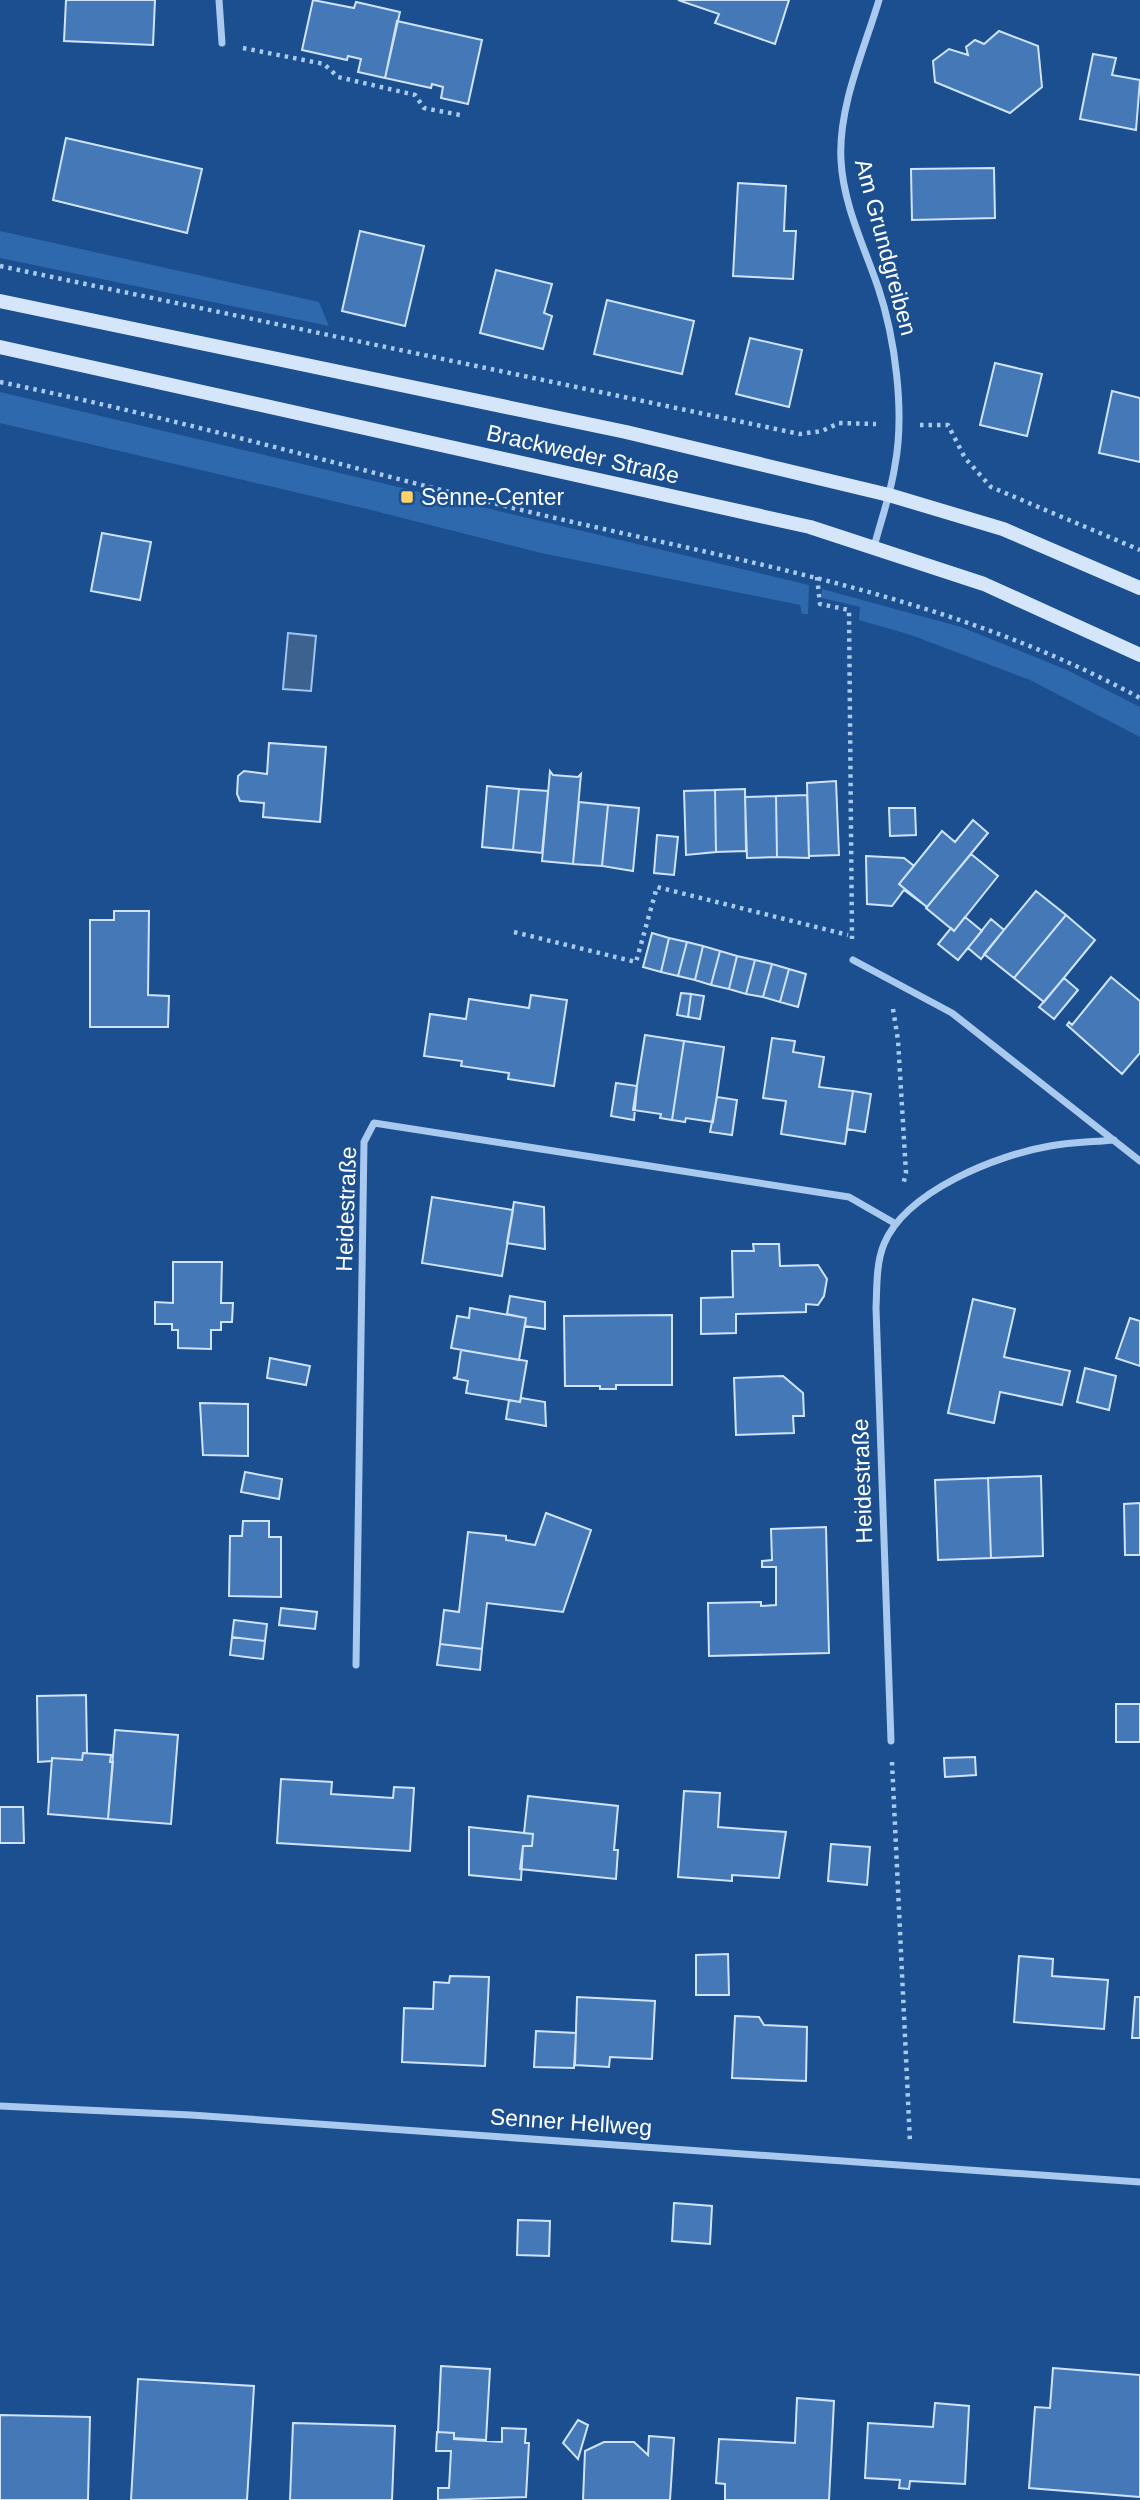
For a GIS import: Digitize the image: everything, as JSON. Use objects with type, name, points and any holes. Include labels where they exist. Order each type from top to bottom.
[{"type":"main road","name":"Brackweder Straße","points":[[0,301],[626,432],[889,495],[1003,530],[1140,588]]},
{"type":"main road","name":"Brackweder Straße","points":[[0,347],[810,527],[984,584],[1140,655]]},
{"type":"street","points":[[219,0],[222,43]]},
{"type":"street","name":"Am Grundgreiben","points":[[874,547],[896,463],[898,424],[893,349],[881,298],[856,229],[841,160],[843,125],[878,0]]},
{"type":"street","points":[[853,961],[952,1013],[1140,1161]]},
{"type":"street","name":"Heidestraße","points":[[356,1665],[364,1142],[374,1124],[849,1197],[896,1224]]},
{"type":"street","name":"Heidestraße","points":[[891,1741],[876,1308],[884,1245],[896,1224],[922,1199],[958,1178],[1004,1158],[1050,1146],[1114,1140]]},
{"type":"street","name":"Senner Hellweg","points":[[0,2106],[191,2115],[1140,2182]]},
{"type":"path","points":[[222,43],[324,64],[338,77],[415,95],[424,108],[460,115]]},
{"type":"path","points":[[0,266],[800,434],[822,430],[839,423]]},
{"type":"path","points":[[0,382],[181,423],[394,480],[817,578],[1017,640],[1088,670],[1140,698]]},
{"type":"path","points":[[948,425],[965,458],[991,488],[1140,550]]},
{"type":"path","points":[[817,578],[820,604],[849,610],[853,961]]},
{"type":"path","points":[[513,932],[636,962],[657,887],[852,936]]},
{"type":"path","points":[[888,979],[898,1040],[906,1173],[896,1224]]},
{"type":"path","points":[[891,1741],[911,2165]]},
{"type":"shaded area","points":[[0,231],[319,302],[329,326],[0,258]]},
{"type":"shaded area","points":[[0,392],[809,585],[808,614],[802,614],[800,605],[541,553],[367,509],[0,423]]},
{"type":"shaded area","points":[[822,589],[961,627],[1067,670],[1140,707],[1140,737],[1030,680],[911,635],[859,620],[860,607],[822,598]]},
{"type":"shaded area","points":[[288,633],[316,636],[311,691],[283,689]]},
{"type":"building","points":[[66,0],[155,0],[153,45],[64,41]]},
{"type":"building","points":[[313,0],[354,8],[356,2],[400,12],[385,78],[358,72],[361,59],[348,56],[347,60],[302,50]]},
{"type":"building","points":[[678,0],[789,0],[775,44],[715,23],[719,14]]},
{"type":"building","points":[[397,21],[482,40],[468,104],[441,98],[443,87],[432,84],[431,88],[385,78]]},
{"type":"building","points":[[999,31],[1038,46],[1042,87],[1010,113],[935,82],[933,61],[949,49],[968,55],[966,47],[975,40],[984,44]]},
{"type":"building","points":[[1093,54],[1116,58],[1112,75],[1140,80],[1136,130],[1080,119]]},
{"type":"building","points":[[66,138],[202,169],[187,233],[53,200]]},
{"type":"building","points":[[994,168],[995,218],[912,220],[911,169]]},
{"type":"building","points":[[738,183],[786,186],[784,231],[796,231],[793,279],[733,276]]},
{"type":"building","points":[[360,231],[424,246],[405,326],[342,311]]},
{"type":"building","points":[[496,270],[552,284],[544,313],[552,316],[543,349],[480,333]]},
{"type":"building","points":[[607,300],[694,321],[682,374],[594,354]]},
{"type":"building","points":[[750,338],[802,350],[789,407],[736,394]]},
{"type":"building","points":[[995,363],[1042,374],[1027,436],[980,425]]},
{"type":"building","points":[[1112,391],[1140,398],[1140,462],[1099,453]]},
{"type":"building","points":[[102,533],[151,542],[140,600],[91,591]]},
{"type":"building","points":[[269,743],[326,747],[320,822],[263,817],[264,803],[240,801],[237,794],[238,776],[244,771],[267,774]]},
{"type":"building","points":[[550,771],[553,775],[578,777],[581,774],[573,864],[542,861]]},
{"type":"building","points":[[836,781],[839,855],[809,856],[807,783]]},
{"type":"building","points":[[487,786],[519,789],[513,850],[482,847]]},
{"type":"building","points":[[519,789],[548,791],[542,853],[513,850]]},
{"type":"building","points":[[745,789],[746,851],[716,852],[715,790]]},
{"type":"building","points":[[715,790],[716,852],[686,855],[684,791]]},
{"type":"building","points":[[807,795],[809,858],[777,857],[776,796]]},
{"type":"building","points":[[776,796],[777,857],[747,858],[745,797]]},
{"type":"building","points":[[579,802],[608,805],[602,866],[573,864]]},
{"type":"building","points":[[608,805],[639,808],[633,871],[602,866]]},
{"type":"building","points":[[889,808],[915,808],[916,835],[890,836]]},
{"type":"building","points":[[973,820],[988,833],[927,907],[899,884],[942,831],[955,842]]},
{"type":"building","points":[[657,835],[678,837],[674,875],[654,873]]},
{"type":"building","points":[[971,854],[998,876],[954,931],[926,908]]},
{"type":"building","points":[[866,856],[904,858],[914,866],[899,884],[927,907],[904,890],[892,906],[867,904]]},
{"type":"building","points":[[1036,891],[1066,915],[1014,978],[984,954]]},
{"type":"building","points":[[114,911],[149,911],[148,995],[169,996],[168,1027],[90,1027],[90,920],[114,920]]},
{"type":"building","points":[[1066,915],[1095,940],[1044,1002],[1014,978]]},
{"type":"building","points":[[965,917],[982,931],[958,960],[938,944],[951,928],[954,931]]},
{"type":"building","points":[[991,919],[1004,930],[981,959],[968,948]]},
{"type":"building","points":[[652,933],[669,938],[661,972],[643,967]]},
{"type":"building","points":[[669,938],[687,942],[678,976],[661,972]]},
{"type":"building","points":[[687,942],[703,946],[695,980],[678,976]]},
{"type":"building","points":[[703,946],[720,951],[711,985],[695,980]]},
{"type":"building","points":[[720,951],[737,956],[729,989],[711,985]]},
{"type":"building","points":[[737,956],[755,960],[746,994],[729,989]]},
{"type":"building","points":[[755,960],[772,964],[763,997],[746,994]]},
{"type":"building","points":[[772,964],[789,969],[780,1002],[763,997]]},
{"type":"building","points":[[789,969],[806,974],[798,1007],[780,1002]]},
{"type":"building","points":[[1111,977],[1140,1001],[1140,1053],[1122,1074],[1067,1025],[1069,1022],[1072,1025]]},
{"type":"building","points":[[1064,978],[1078,990],[1054,1019],[1039,1007]]},
{"type":"building","points":[[681,993],[691,994],[688,1017],[677,1015]]},
{"type":"building","points":[[691,994],[704,996],[700,1019],[688,1017]]},
{"type":"building","points":[[531,995],[567,1000],[554,1086],[508,1079],[509,1073],[461,1066],[462,1061],[424,1056],[430,1014],[466,1019],[469,999],[529,1008]]},
{"type":"building","points":[[645,1035],[684,1041],[672,1120],[660,1118],[661,1114],[633,1110]]},
{"type":"building","points":[[772,1038],[795,1041],[793,1052],[824,1057],[819,1087],[853,1091],[845,1144],[781,1134],[786,1101],[763,1098]]},
{"type":"building","points":[[684,1041],[724,1047],[713,1122],[686,1118],[685,1122],[672,1120]]},
{"type":"building","points":[[616,1083],[637,1086],[634,1120],[611,1116]]},
{"type":"building","points":[[853,1091],[871,1094],[865,1132],[847,1129]]},
{"type":"building","points":[[717,1097],[737,1100],[732,1135],[710,1132]]},
{"type":"building","points":[[432,1197],[513,1210],[502,1276],[422,1263]]},
{"type":"building","points":[[514,1202],[544,1207],[545,1249],[507,1243]]},
{"type":"building","points":[[753,1244],[779,1244],[780,1266],[818,1265],[827,1279],[824,1296],[818,1305],[806,1304],[806,1312],[736,1314],[736,1333],[701,1334],[701,1298],[733,1297],[732,1251],[754,1251]]},
{"type":"building","points":[[173,1262],[222,1262],[221,1303],[233,1303],[232,1322],[221,1322],[221,1330],[211,1330],[211,1349],[178,1348],[178,1330],[172,1330],[172,1324],[155,1324],[155,1302],[173,1303]]},
{"type":"building","points":[[510,1296],[545,1302],[545,1329],[525,1326],[526,1318],[507,1314]]},
{"type":"building","points":[[973,1299],[1015,1309],[1004,1357],[1070,1371],[1062,1405],[1000,1392],[994,1423],[948,1413]]},
{"type":"building","points":[[470,1308],[526,1318],[519,1360],[451,1348],[457,1316],[469,1318]]},
{"type":"building","points":[[672,1315],[672,1385],[616,1385],[616,1389],[565,1386],[564,1316]]},
{"type":"building","points":[[1130,1318],[1140,1321],[1140,1366],[1116,1358]]},
{"type":"building","points":[[461,1350],[527,1361],[520,1402],[466,1393],[468,1381],[453,1378],[457,1377]]},
{"type":"building","points":[[270,1358],[310,1366],[306,1385],[267,1378]]},
{"type":"building","points":[[1085,1368],[1116,1376],[1109,1410],[1077,1402]]},
{"type":"building","points":[[783,1376],[803,1393],[804,1416],[793,1416],[794,1433],[736,1435],[734,1378]]},
{"type":"building","points":[[521,1398],[545,1402],[546,1426],[506,1419],[509,1400],[520,1402]]},
{"type":"building","points":[[200,1403],[248,1404],[248,1456],[203,1455]]},
{"type":"building","points":[[245,1472],[282,1479],[279,1499],[241,1492]]},
{"type":"building","points":[[1041,1476],[1043,1556],[991,1558],[988,1478]]},
{"type":"building","points":[[988,1478],[991,1558],[938,1560],[935,1480]]},
{"type":"building","points":[[1140,1503],[1140,1555],[1125,1555],[1124,1504]]},
{"type":"building","points":[[546,1513],[591,1530],[563,1612],[487,1603],[482,1649],[440,1644],[444,1610],[459,1612],[468,1532],[506,1536],[506,1540],[535,1545]]},
{"type":"building","points":[[243,1521],[269,1521],[269,1537],[281,1537],[281,1597],[229,1596],[230,1536],[242,1536]]},
{"type":"building","points":[[826,1527],[829,1653],[709,1656],[708,1603],[761,1602],[761,1606],[776,1605],[776,1567],[762,1567],[762,1561],[772,1560],[771,1529]]},
{"type":"building","points":[[281,1608],[317,1612],[315,1629],[279,1625]]},
{"type":"building","points":[[234,1620],[267,1624],[265,1641],[232,1637]]},
{"type":"building","points":[[232,1637],[265,1641],[263,1659],[230,1655]]},
{"type":"building","points":[[440,1644],[482,1649],[480,1670],[437,1665]]},
{"type":"building","points":[[86,1695],[87,1753],[83,1753],[82,1760],[52,1758],[52,1761],[38,1762],[37,1696]]},
{"type":"building","points":[[1116,1704],[1140,1704],[1140,1742],[1116,1742]]},
{"type":"building","points":[[115,1730],[178,1735],[171,1824],[108,1819]]},
{"type":"building","points":[[83,1753],[111,1755],[110,1762],[113,1762],[108,1819],[48,1814],[52,1758],[82,1760]]},
{"type":"building","points":[[975,1757],[976,1775],[945,1777],[944,1758]]},
{"type":"building","points":[[281,1779],[332,1782],[331,1794],[393,1798],[394,1787],[414,1788],[410,1851],[277,1843]]},
{"type":"building","points":[[684,1791],[720,1793],[718,1827],[786,1832],[779,1878],[732,1875],[732,1881],[678,1877]]},
{"type":"building","points":[[528,1796],[618,1806],[614,1850],[618,1850],[616,1879],[520,1869],[523,1846],[532,1846],[533,1834],[524,1833]]},
{"type":"building","points":[[0,1807],[23,1807],[24,1843],[0,1843]]},
{"type":"building","points":[[469,1827],[533,1834],[532,1846],[523,1846],[521,1880],[469,1875]]},
{"type":"building","points":[[831,1844],[870,1847],[867,1885],[828,1881]]},
{"type":"building","points":[[728,1954],[729,1995],[696,1995],[696,1955]]},
{"type":"building","points":[[1019,1956],[1053,1959],[1052,1976],[1108,1980],[1104,2029],[1014,2022]]},
{"type":"building","points":[[450,1976],[489,1977],[485,2066],[402,2062],[404,2008],[433,2009],[434,1982],[449,1983]]},
{"type":"building","points":[[577,1997],[655,2001],[652,2059],[610,2057],[609,2067],[575,2065]]},
{"type":"building","points":[[1135,1997],[1140,1997],[1140,2038],[1132,2038]]},
{"type":"building","points":[[735,2016],[759,2017],[764,2025],[807,2027],[806,2081],[732,2078]]},
{"type":"building","points":[[536,2031],[576,2033],[574,2068],[534,2067]]},
{"type":"building","points":[[674,2203],[712,2206],[710,2244],[672,2241]]},
{"type":"building","points":[[518,2220],[550,2221],[549,2256],[517,2255]]},
{"type":"building","points":[[441,2366],[490,2369],[486,2440],[454,2438],[454,2433],[438,2432]]},
{"type":"building","points":[[1053,2368],[1140,2375],[1140,2497],[1029,2488],[1035,2407],[1050,2408]]},
{"type":"building","points":[[138,2379],[254,2386],[247,2500],[131,2500]]},
{"type":"building","points":[[797,2398],[834,2401],[829,2500],[725,2500],[725,2484],[716,2483],[719,2439],[795,2443]]},
{"type":"building","points":[[935,2403],[969,2406],[965,2484],[910,2481],[909,2489],[899,2488],[900,2480],[865,2478],[868,2423],[933,2427]]},
{"type":"building","points":[[0,2415],[90,2417],[88,2500],[0,2500]]},
{"type":"building","points":[[578,2420],[588,2425],[578,2459],[563,2443]]},
{"type":"building","points":[[293,2423],[395,2426],[392,2500],[290,2500]]},
{"type":"building","points":[[502,2428],[526,2429],[525,2443],[529,2443],[526,2497],[438,2500],[438,2488],[449,2488],[451,2451],[436,2451],[437,2432],[454,2433],[454,2439],[502,2442]]},
{"type":"building","points":[[649,2436],[674,2438],[670,2500],[583,2500],[585,2451],[604,2442],[634,2442],[648,2455]]},
{"type":"place","name":"Senne-Center","points":[[407,497]]}]
